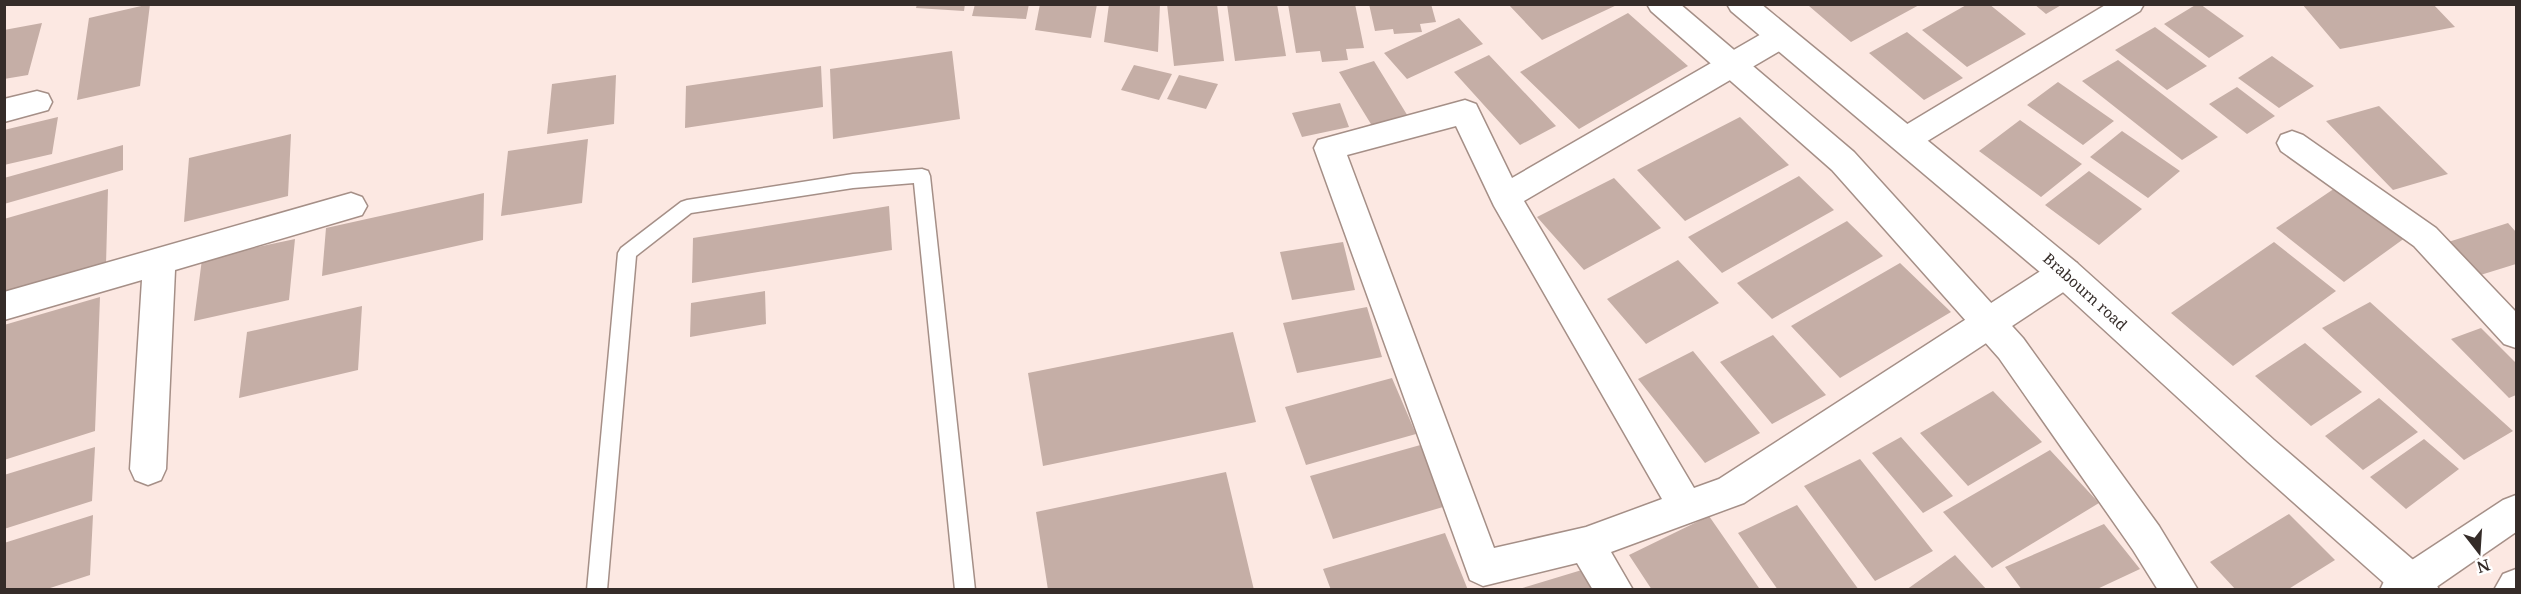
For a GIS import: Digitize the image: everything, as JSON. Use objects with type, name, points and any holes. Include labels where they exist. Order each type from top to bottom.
[{"type":"street","points":[[1661,4],[1843,161],[2011,348],[2146,538],[2179,590]]},
{"type":"street","name":"Brabourn road","points":[[1741,4],[2065,273],[2410,587]]},
{"type":"street","points":[[1905,140],[2130,4]]},
{"type":"street","points":[[1505,197],[1780,37]]},
{"type":"street","points":[[4,111],[37,102]]},
{"type":"street","points":[[1686,507],[1505,197],[1465,112],[1329,148],[1483,568],[1586,544],[1731,491],[2065,273]]},
{"type":"street","points":[[2292,143],[2425,237],[2517,334]]},
{"type":"street","points":[[4,306],[351,206]]},
{"type":"street","points":[[148,469],[159,261]]},
{"type":"street","points":[[2410,587],[2517,512]]},
{"type":"street","points":[[1586,544],[1614,590]]},
{"type":"lane","points":[[597,590],[627,252],[687,207],[853,181],[922,176],[965,590]]},
{"type":"building","points":[[150,4],[140,86],[77,100],[89,18]]},
{"type":"building","points":[[917,4],[965,4],[964,11],[916,8]]},
{"type":"building","points":[[975,4],[1029,4],[1026,19],[972,16]]},
{"type":"building","points":[[1040,4],[1097,4],[1091,38],[1035,30]]},
{"type":"building","points":[[1109,4],[1160,4],[1158,52],[1104,42]]},
{"type":"building","points":[[1167,4],[1217,4],[1224,61],[1174,66]]},
{"type":"building","points":[[1227,4],[1277,4],[1286,56],[1235,61]]},
{"type":"building","points":[[1288,4],[1355,4],[1364,48],[1346,49],[1348,60],[1322,62],[1320,51],[1296,53]]},
{"type":"building","points":[[1369,4],[1431,4],[1436,22],[1420,24],[1422,32],[1394,34],[1393,29],[1375,31]]},
{"type":"building","points":[[1508,4],[1619,4],[1542,40]]},
{"type":"building","points":[[1811,4],[1921,4],[1851,42],[1809,6]]},
{"type":"building","points":[[1968,4],[1989,4],[2026,34],[1967,67],[1922,30]]},
{"type":"building","points":[[2034,4],[2063,4],[2046,14]]},
{"type":"building","points":[[2197,4],[2244,36],[2209,58],[2164,24]]},
{"type":"building","points":[[2302,4],[2433,4],[2455,27],[2340,49]]},
{"type":"building","points":[[1628,13],[1688,66],[1579,129],[1520,72]]},
{"type":"building","points":[[1459,18],[1483,44],[1407,79],[1384,53]]},
{"type":"building","points":[[42,23],[28,75],[4,79],[4,30]]},
{"type":"building","points":[[2155,27],[2207,66],[2167,90],[2115,50]]},
{"type":"building","points":[[1907,32],[1963,78],[1924,100],[1869,53]]},
{"type":"building","points":[[952,51],[960,119],[833,139],[830,69]]},
{"type":"building","points":[[1489,55],[1556,126],[1520,145],[1454,72]]},
{"type":"building","points":[[2272,56],[2314,86],[2279,108],[2238,78]]},
{"type":"building","points":[[2118,60],[2218,137],[2182,160],[2082,81]]},
{"type":"building","points":[[1374,61],[1409,118],[1374,129],[1339,72]]},
{"type":"building","points":[[1134,65],[1172,74],[1159,100],[1121,90]]},
{"type":"building","points":[[821,66],[823,107],[685,128],[686,86]]},
{"type":"building","points":[[616,75],[614,124],[547,134],[552,84]]},
{"type":"building","points":[[1179,75],[1218,84],[1206,109],[1167,99]]},
{"type":"building","points":[[2058,82],[2114,121],[2083,145],[2027,105]]},
{"type":"building","points":[[2237,87],[2275,116],[2247,134],[2209,104]]},
{"type":"building","points":[[1340,103],[1349,127],[1302,137],[1292,113]]},
{"type":"building","points":[[2379,106],[2448,174],[2393,190],[2326,121]]},
{"type":"building","points":[[58,117],[52,154],[4,165],[4,130]]},
{"type":"building","points":[[1740,117],[1789,165],[1685,221],[1637,170]]},
{"type":"building","points":[[2020,120],[2082,164],[2041,197],[1979,151]]},
{"type":"building","points":[[2122,131],[2180,171],[2148,198],[2090,157]]},
{"type":"building","points":[[291,134],[288,196],[184,222],[189,158]]},
{"type":"building","points":[[588,139],[582,203],[501,216],[508,151]]},
{"type":"building","points":[[123,145],[123,170],[4,204],[4,178]]},
{"type":"building","points":[[2089,171],[2142,209],[2099,245],[2045,205]]},
{"type":"building","points":[[1799,176],[1834,210],[1722,273],[1688,237]]},
{"type":"building","points":[[1614,178],[1661,228],[1584,270],[1537,217]]},
{"type":"building","points":[[2341,184],[2409,235],[2344,282],[2276,228]]},
{"type":"building","points":[[108,189],[106,265],[4,296],[4,219]]},
{"type":"building","points":[[484,193],[483,240],[322,276],[326,228]]},
{"type":"building","points":[[889,206],[892,250],[692,283],[693,238]]},
{"type":"building","points":[[1847,221],[1883,256],[1772,319],[1737,283]]},
{"type":"building","points":[[2508,223],[2516,232],[2516,264],[2474,277],[2442,244]]},
{"type":"building","points":[[295,239],[289,300],[194,321],[202,259]]},
{"type":"building","points":[[1343,242],[1355,290],[1292,300],[1280,252]]},
{"type":"building","points":[[2274,242],[2336,291],[2233,366],[2171,313]]},
{"type":"building","points":[[1678,260],[1719,303],[1646,344],[1607,299]]},
{"type":"building","points":[[1900,263],[1951,312],[1840,378],[1791,326]]},
{"type":"building","points":[[765,291],[766,324],[690,337],[691,303]]},
{"type":"building","points":[[100,297],[95,431],[4,460],[4,325]]},
{"type":"building","points":[[2370,302],[2513,431],[2464,460],[2322,328]]},
{"type":"building","points":[[362,306],[358,370],[239,398],[247,332]]},
{"type":"building","points":[[1367,307],[1382,357],[1297,373],[1283,323]]},
{"type":"building","points":[[2481,328],[2516,363],[2516,395],[2509,398],[2451,339]]},
{"type":"building","points":[[1233,332],[1256,422],[1043,466],[1028,373]]},
{"type":"building","points":[[1773,335],[1826,395],[1772,424],[1720,362]]},
{"type":"building","points":[[2305,343],[2362,392],[2311,426],[2255,376]]},
{"type":"building","points":[[1693,351],[1760,433],[1705,463],[1638,379]]},
{"type":"building","points":[[1392,378],[1416,434],[1306,465],[1285,407]]},
{"type":"building","points":[[1993,391],[2042,442],[1968,486],[1920,433]]},
{"type":"building","points":[[2379,398],[2418,432],[2363,470],[2325,436]]},
{"type":"building","points":[[1901,437],[1953,496],[1923,513],[1872,453]]},
{"type":"building","points":[[2424,439],[2459,469],[2406,509],[2370,477]]},
{"type":"building","points":[[1424,444],[1450,505],[1333,539],[1310,476]]},
{"type":"building","points":[[95,447],[92,501],[4,529],[4,475]]},
{"type":"building","points":[[2050,450],[2099,503],[1992,568],[1943,512]]},
{"type":"building","points":[[1860,459],[1933,551],[1875,581],[1804,486]]},
{"type":"building","points":[[1226,472],[1254,590],[1048,590],[1036,512]]},
{"type":"building","points":[[1797,505],[1859,590],[1778,590],[1738,533]]},
{"type":"building","points":[[2289,514],[2335,560],[2287,590],[2236,590],[2210,562]]},
{"type":"building","points":[[93,515],[90,575],[44,590],[4,590],[4,543]]},
{"type":"building","points":[[1709,516],[1759,588],[1652,590],[1629,555]]},
{"type":"building","points":[[2104,524],[2140,569],[2095,590],[2022,590],[2005,567]]},
{"type":"building","points":[[1445,533],[1468,590],[1331,590],[1323,569]]},
{"type":"building","points":[[1955,555],[1987,590],[1906,590]]},
{"type":"building","points":[[1595,566],[1606,590],[1519,590],[1519,589]]}]
